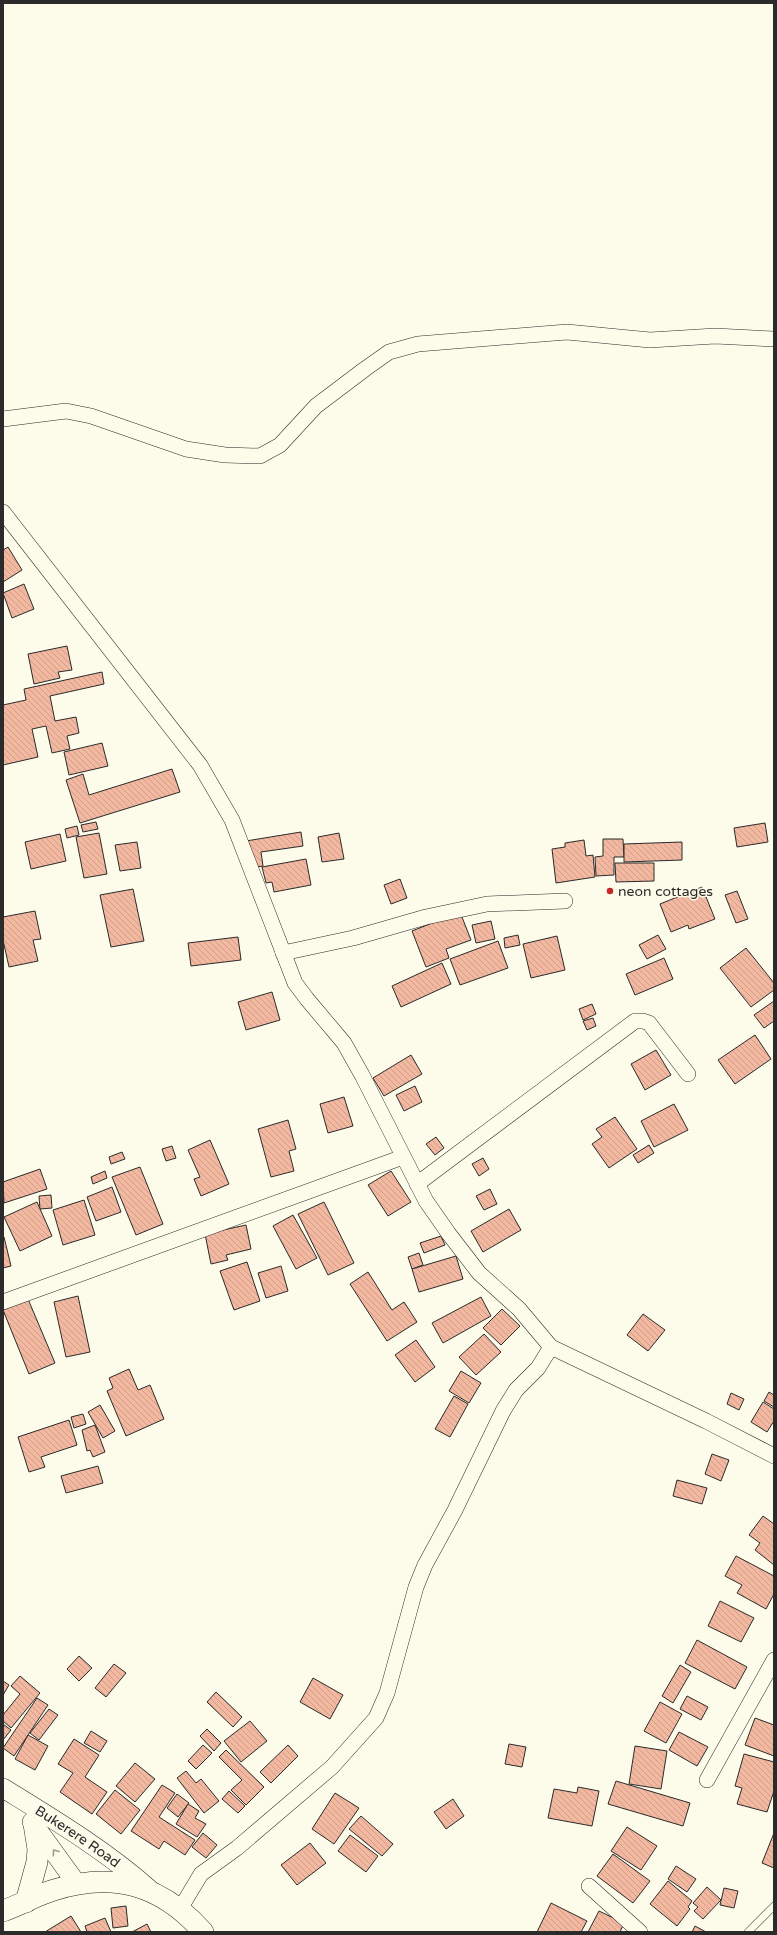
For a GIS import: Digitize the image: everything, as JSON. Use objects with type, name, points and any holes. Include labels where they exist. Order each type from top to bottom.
[{"type":"main road","points":[[26,1902],[37,1862],[38,1849],[34,1824]]},
{"type":"main road","name":"Bukerere Road","points":[[3,1911],[53,1890],[78,1884],[115,1882],[149,1889],[180,1909],[203,1932]]},
{"type":"street","points":[[3,419],[66,411],[91,416],[186,450],[225,455],[260,456],[280,445],[316,406],[389,352],[418,344],[567,332],[650,340],[715,336],[774,339]]},
{"type":"street","points":[[3,512],[200,765],[232,820],[295,983],[344,1043],[362,1075],[426,1201],[479,1273],[519,1309],[551,1347],[706,1421],[774,1456]]},
{"type":"street","points":[[283,953],[353,938],[426,917],[487,904],[565,901]]},
{"type":"street","points":[[417,1184],[635,1021],[644,1020],[649,1024],[688,1074]]},
{"type":"street","points":[[3,1302],[403,1157]]},
{"type":"street","points":[[180,1909],[201,1874],[231,1853],[332,1767],[376,1718],[387,1692],[416,1587],[425,1565],[455,1510],[503,1412],[516,1390],[538,1368],[551,1347]]},
{"type":"street","points":[[707,1780],[774,1660]]},
{"type":"street","name":"Bukerere Road","points":[[3,1789],[34,1824],[78,1884]]},
{"type":"street","name":"Bukerere Road","points":[[3,1789],[71,1830],[128,1871],[149,1889]]},
{"type":"street","points":[[590,1886],[640,1932]]},
{"type":"lane","points":[[748,1932],[774,1906]]},
{"type":"building","points":[[8,547],[22,570],[3,582],[3,550]]},
{"type":"building","points":[[24,584],[34,609],[12,618],[3,593]]},
{"type":"building","points":[[67,646],[72,670],[58,672],[60,678],[34,684],[28,654]]},
{"type":"building","points":[[102,672],[104,684],[50,696],[55,721],[76,717],[79,733],[67,736],[70,749],[52,753],[46,726],[32,729],[38,757],[3,765],[3,705],[26,700],[24,689]]},
{"type":"building","points":[[102,743],[108,766],[69,775],[64,752]]},
{"type":"building","points":[[172,769],[180,792],[80,823],[66,780],[83,774],[89,795]]},
{"type":"building","points":[[96,822],[98,829],[83,832],[81,825]]},
{"type":"building","points":[[765,823],[768,842],[737,847],[734,828]]},
{"type":"building","points":[[77,826],[79,835],[67,838],[65,829]]},
{"type":"building","points":[[301,832],[303,846],[261,852],[263,866],[250,868],[246,841]]},
{"type":"building","points":[[99,833],[107,874],[84,878],[76,837]]},
{"type":"building","points":[[339,833],[344,859],[322,862],[318,837]]},
{"type":"building","points":[[60,834],[66,861],[31,869],[25,842]]},
{"type":"building","points":[[603,839],[623,839],[624,857],[614,857],[614,875],[596,876],[595,857],[603,856]]},
{"type":"building","points":[[584,840],[586,856],[593,855],[595,877],[556,883],[552,849],[565,847],[565,843]]},
{"type":"building","points":[[137,842],[141,868],[120,871],[115,845]]},
{"type":"building","points":[[682,842],[682,860],[624,862],[624,844]]},
{"type":"building","points":[[306,859],[311,885],[274,892],[272,882],[266,883],[262,867]]},
{"type":"building","points":[[615,863],[654,863],[654,881],[616,882]]},
{"type":"building","points":[[400,879],[407,898],[391,904],[384,885]]},
{"type":"building","points":[[702,887],[715,919],[689,929],[688,925],[671,932],[660,904]]},
{"type":"building","points":[[133,889],[144,941],[111,947],[100,895]]},
{"type":"building","points":[[737,891],[748,919],[736,923],[725,895]]},
{"type":"building","points":[[35,911],[41,939],[33,940],[38,961],[9,967],[3,940],[3,917]]},
{"type":"building","points":[[460,912],[471,940],[446,949],[449,958],[426,967],[412,931]]},
{"type":"building","points":[[491,921],[495,939],[476,943],[472,925]]},
{"type":"building","points":[[518,935],[520,945],[505,948],[504,938]]},
{"type":"building","points":[[658,935],[666,949],[647,959],[639,945]]},
{"type":"building","points":[[557,936],[565,970],[531,978],[523,944]]},
{"type":"building","points":[[238,937],[241,960],[191,966],[188,943]]},
{"type":"building","points":[[498,941],[508,968],[460,985],[450,959]]},
{"type":"building","points":[[746,948],[774,983],[774,990],[751,1007],[720,968]]},
{"type":"building","points":[[664,958],[673,979],[635,995],[626,974]]},
{"type":"building","points":[[442,963],[451,984],[401,1007],[392,986]]},
{"type":"building","points":[[272,992],[280,1020],[246,1030],[238,1002]]},
{"type":"building","points":[[774,1001],[774,1021],[764,1028],[754,1015]]},
{"type":"building","points":[[592,1004],[596,1014],[583,1020],[579,1009]]},
{"type":"building","points":[[593,1018],[596,1026],[587,1030],[583,1021]]},
{"type":"building","points":[[755,1035],[771,1059],[735,1084],[718,1060]]},
{"type":"building","points":[[656,1050],[671,1075],[645,1090],[631,1064]]},
{"type":"building","points":[[411,1055],[422,1074],[384,1096],[373,1078]]},
{"type":"building","points":[[415,1086],[422,1102],[404,1111],[396,1095]]},
{"type":"building","points":[[344,1097],[353,1126],[328,1133],[320,1104]]},
{"type":"building","points":[[674,1104],[688,1130],[654,1147],[641,1121]]},
{"type":"building","points":[[615,1117],[637,1149],[609,1168],[592,1144],[602,1137],[596,1129]]},
{"type":"building","points":[[288,1120],[296,1149],[289,1151],[294,1171],[271,1177],[258,1129]]},
{"type":"building","points":[[436,1137],[444,1148],[435,1155],[426,1144]]},
{"type":"building","points":[[210,1140],[229,1184],[201,1196],[194,1179],[200,1177],[188,1150]]},
{"type":"building","points":[[649,1145],[654,1153],[638,1163],[633,1155]]},
{"type":"building","points":[[172,1146],[176,1158],[166,1161],[162,1149]]},
{"type":"building","points":[[122,1152],[125,1159],[111,1164],[109,1157]]},
{"type":"building","points":[[483,1158],[489,1169],[479,1176],[472,1164]]},
{"type":"building","points":[[140,1167],[163,1224],[136,1235],[112,1177]]},
{"type":"building","points":[[40,1169],[47,1189],[4,1203],[3,1182]]},
{"type":"building","points":[[105,1171],[107,1178],[93,1184],[91,1177]]},
{"type":"building","points":[[391,1171],[411,1202],[388,1216],[368,1185]]},
{"type":"building","points":[[112,1187],[121,1212],[96,1221],[87,1197]]},
{"type":"building","points":[[490,1189],[497,1204],[484,1210],[476,1196]]},
{"type":"building","points":[[51,1195],[52,1208],[40,1209],[39,1196]]},
{"type":"building","points":[[84,1200],[95,1235],[63,1245],[53,1210]]},
{"type":"building","points":[[37,1202],[52,1236],[20,1251],[4,1217]]},
{"type":"building","points":[[324,1202],[354,1263],[328,1275],[298,1214]]},
{"type":"building","points":[[509,1209],[521,1230],[483,1252],[471,1231]]},
{"type":"building","points":[[293,1215],[317,1258],[296,1269],[273,1226]]},
{"type":"building","points":[[246,1225],[251,1249],[226,1255],[228,1260],[211,1264],[205,1234]]},
{"type":"building","points":[[441,1236],[445,1245],[424,1253],[420,1243]]},
{"type":"building","points":[[3,1237],[11,1266],[3,1268]]},
{"type":"building","points":[[419,1253],[423,1265],[412,1269],[408,1257]]},
{"type":"building","points":[[456,1256],[463,1279],[419,1292],[412,1269]]},
{"type":"building","points":[[247,1262],[260,1301],[234,1310],[220,1271]]},
{"type":"building","points":[[281,1266],[288,1291],[266,1298],[258,1273]]},
{"type":"building","points":[[368,1272],[392,1310],[404,1302],[417,1322],[387,1341],[350,1284]]},
{"type":"building","points":[[78,1296],[90,1352],[66,1357],[54,1302]]},
{"type":"building","points":[[481,1297],[491,1316],[443,1343],[432,1323]]},
{"type":"building","points":[[28,1299],[55,1363],[29,1374],[3,1310]]},
{"type":"building","points":[[502,1309],[520,1326],[501,1345],[483,1328]]},
{"type":"building","points":[[643,1314],[665,1330],[648,1351],[627,1335]]},
{"type":"building","points":[[484,1334],[501,1352],[476,1375],[459,1357]]},
{"type":"building","points":[[416,1340],[435,1367],[415,1382],[395,1355]]},
{"type":"building","points":[[129,1369],[138,1390],[150,1385],[164,1419],[126,1436],[107,1391],[113,1388],[109,1378]]},
{"type":"building","points":[[461,1371],[481,1383],[469,1403],[449,1391]]},
{"type":"building","points":[[769,1392],[774,1395],[774,1407],[764,1401]]},
{"type":"building","points":[[731,1393],[744,1399],[739,1410],[727,1404]]},
{"type":"building","points":[[454,1396],[468,1404],[450,1437],[435,1429]]},
{"type":"building","points":[[763,1402],[774,1409],[774,1421],[767,1432],[751,1422]]},
{"type":"building","points":[[100,1405],[115,1431],[103,1438],[88,1412]]},
{"type":"building","points":[[83,1414],[86,1424],[74,1428],[71,1417]]},
{"type":"building","points":[[69,1420],[77,1445],[41,1457],[45,1467],[29,1472],[18,1437]]},
{"type":"building","points":[[95,1425],[105,1452],[93,1457],[90,1450],[87,1451],[82,1430]]},
{"type":"building","points":[[712,1454],[729,1460],[721,1481],[705,1474]]},
{"type":"building","points":[[98,1466],[103,1483],[66,1493],[61,1476]]},
{"type":"building","points":[[677,1480],[707,1488],[702,1504],[673,1496]]},
{"type":"building","points":[[763,1516],[774,1524],[774,1565],[755,1550],[760,1543],[749,1535]]},
{"type":"building","points":[[736,1556],[774,1576],[774,1594],[766,1609],[737,1593],[742,1585],[725,1576]]},
{"type":"building","points":[[720,1601],[754,1618],[741,1642],[708,1626]]},
{"type":"building","points":[[697,1640],[747,1667],[735,1689],[685,1663]]},
{"type":"building","points":[[79,1656],[92,1668],[79,1681],[67,1669]]},
{"type":"building","points":[[114,1664],[126,1673],[106,1697],[95,1688]]},
{"type":"building","points":[[680,1665],[691,1672],[673,1703],[662,1696]]},
{"type":"building","points":[[20,1676],[40,1693],[11,1728],[3,1721],[3,1715],[20,1694],[11,1686]]},
{"type":"building","points":[[313,1678],[343,1695],[330,1719],[300,1702]]},
{"type":"building","points":[[3,1681],[9,1685],[3,1695]]},
{"type":"building","points":[[216,1692],[242,1717],[233,1727],[207,1702]]},
{"type":"building","points":[[687,1696],[708,1707],[701,1720],[680,1709]]},
{"type":"building","points":[[37,1698],[48,1705],[14,1756],[3,1748]]},
{"type":"building","points":[[660,1702],[682,1714],[666,1743],[644,1731]]},
{"type":"building","points":[[49,1709],[58,1715],[39,1740],[30,1733]]},
{"type":"building","points":[[755,1718],[774,1725],[774,1756],[745,1745]]},
{"type":"building","points":[[250,1721],[267,1741],[241,1762],[224,1741]]},
{"type":"building","points":[[3,1724],[11,1730],[3,1740]]},
{"type":"building","points":[[207,1729],[221,1743],[214,1751],[200,1736]]},
{"type":"building","points":[[91,1731],[107,1741],[100,1752],[84,1743]]},
{"type":"building","points":[[679,1732],[708,1747],[697,1766],[669,1750]]},
{"type":"building","points":[[28,1735],[48,1746],[35,1770],[15,1759]]},
{"type":"building","points":[[74,1739],[99,1755],[85,1777],[107,1792],[92,1814],[60,1792],[73,1773],[58,1764]]},
{"type":"building","points":[[509,1744],[526,1747],[522,1767],[505,1764]]},
{"type":"building","points":[[203,1745],[212,1753],[196,1769],[188,1761]]},
{"type":"building","points":[[288,1745],[298,1756],[271,1783],[260,1772]]},
{"type":"building","points":[[635,1746],[667,1751],[661,1789],[629,1784]]},
{"type":"building","points":[[226,1750],[264,1787],[246,1805],[231,1790],[242,1780],[219,1757]]},
{"type":"building","points":[[744,1754],[774,1762],[774,1791],[767,1812],[737,1804],[742,1788],[735,1786]]},
{"type":"building","points":[[135,1763],[155,1779],[135,1802],[116,1786]]},
{"type":"building","points":[[186,1771],[196,1783],[201,1779],[219,1801],[204,1813],[177,1778]]},
{"type":"building","points":[[616,1781],[690,1803],[683,1826],[608,1804]]},
{"type":"building","points":[[162,1785],[175,1793],[159,1817],[195,1840],[185,1855],[164,1841],[159,1849],[131,1831]]},
{"type":"building","points":[[578,1787],[599,1791],[592,1826],[548,1818],[554,1789],[577,1793]]},
{"type":"building","points":[[115,1790],[140,1810],[121,1834],[96,1814]]},
{"type":"building","points":[[229,1791],[245,1806],[238,1813],[222,1799]]},
{"type":"building","points":[[335,1793],[359,1808],[334,1844],[312,1829]]},
{"type":"building","points":[[177,1794],[189,1803],[178,1817],[167,1808]]},
{"type":"building","points":[[453,1799],[464,1816],[446,1829],[434,1812]]},
{"type":"building","points":[[188,1804],[199,1811],[195,1818],[206,1824],[197,1837],[176,1824]]},
{"type":"building","points":[[361,1816],[393,1844],[382,1856],[349,1829]]},
{"type":"building","points":[[627,1827],[657,1846],[641,1870],[611,1851]]},
{"type":"building","points":[[203,1833],[217,1845],[206,1858],[192,1847]]},
{"type":"building","points":[[774,1833],[774,1868],[762,1863]]},
{"type":"building","points":[[350,1835],[378,1856],[366,1872],[338,1851]]},
{"type":"building","points":[[310,1843],[326,1863],[297,1885],[281,1865]]},
{"type":"building","points":[[613,1854],[650,1881],[633,1903],[597,1876]]},
{"type":"building","points":[[676,1866],[696,1879],[687,1892],[668,1879]]},
{"type":"building","points":[[668,1881],[692,1901],[688,1907],[690,1909],[677,1926],[650,1904]]},
{"type":"building","points":[[707,1887],[721,1900],[703,1919],[694,1911],[698,1907],[693,1903]]},
{"type":"building","points":[[724,1888],[738,1891],[734,1908],[720,1905]]},
{"type":"building","points":[[551,1903],[587,1921],[581,1932],[537,1932]]},
{"type":"building","points":[[126,1906],[128,1926],[113,1928],[111,1908]]},
{"type":"building","points":[[599,1911],[624,1923],[620,1932],[588,1932]]},
{"type":"building","points":[[71,1916],[81,1932],[45,1932]]},
{"type":"building","points":[[105,1918],[111,1932],[87,1932],[85,1926]]},
{"type":"building","points":[[147,1924],[151,1932],[132,1932]]},
{"type":"building","points":[[695,1926],[706,1932],[692,1932]]},
{"type":"place","name":"neon cottages","points":[[610,891]]}]
